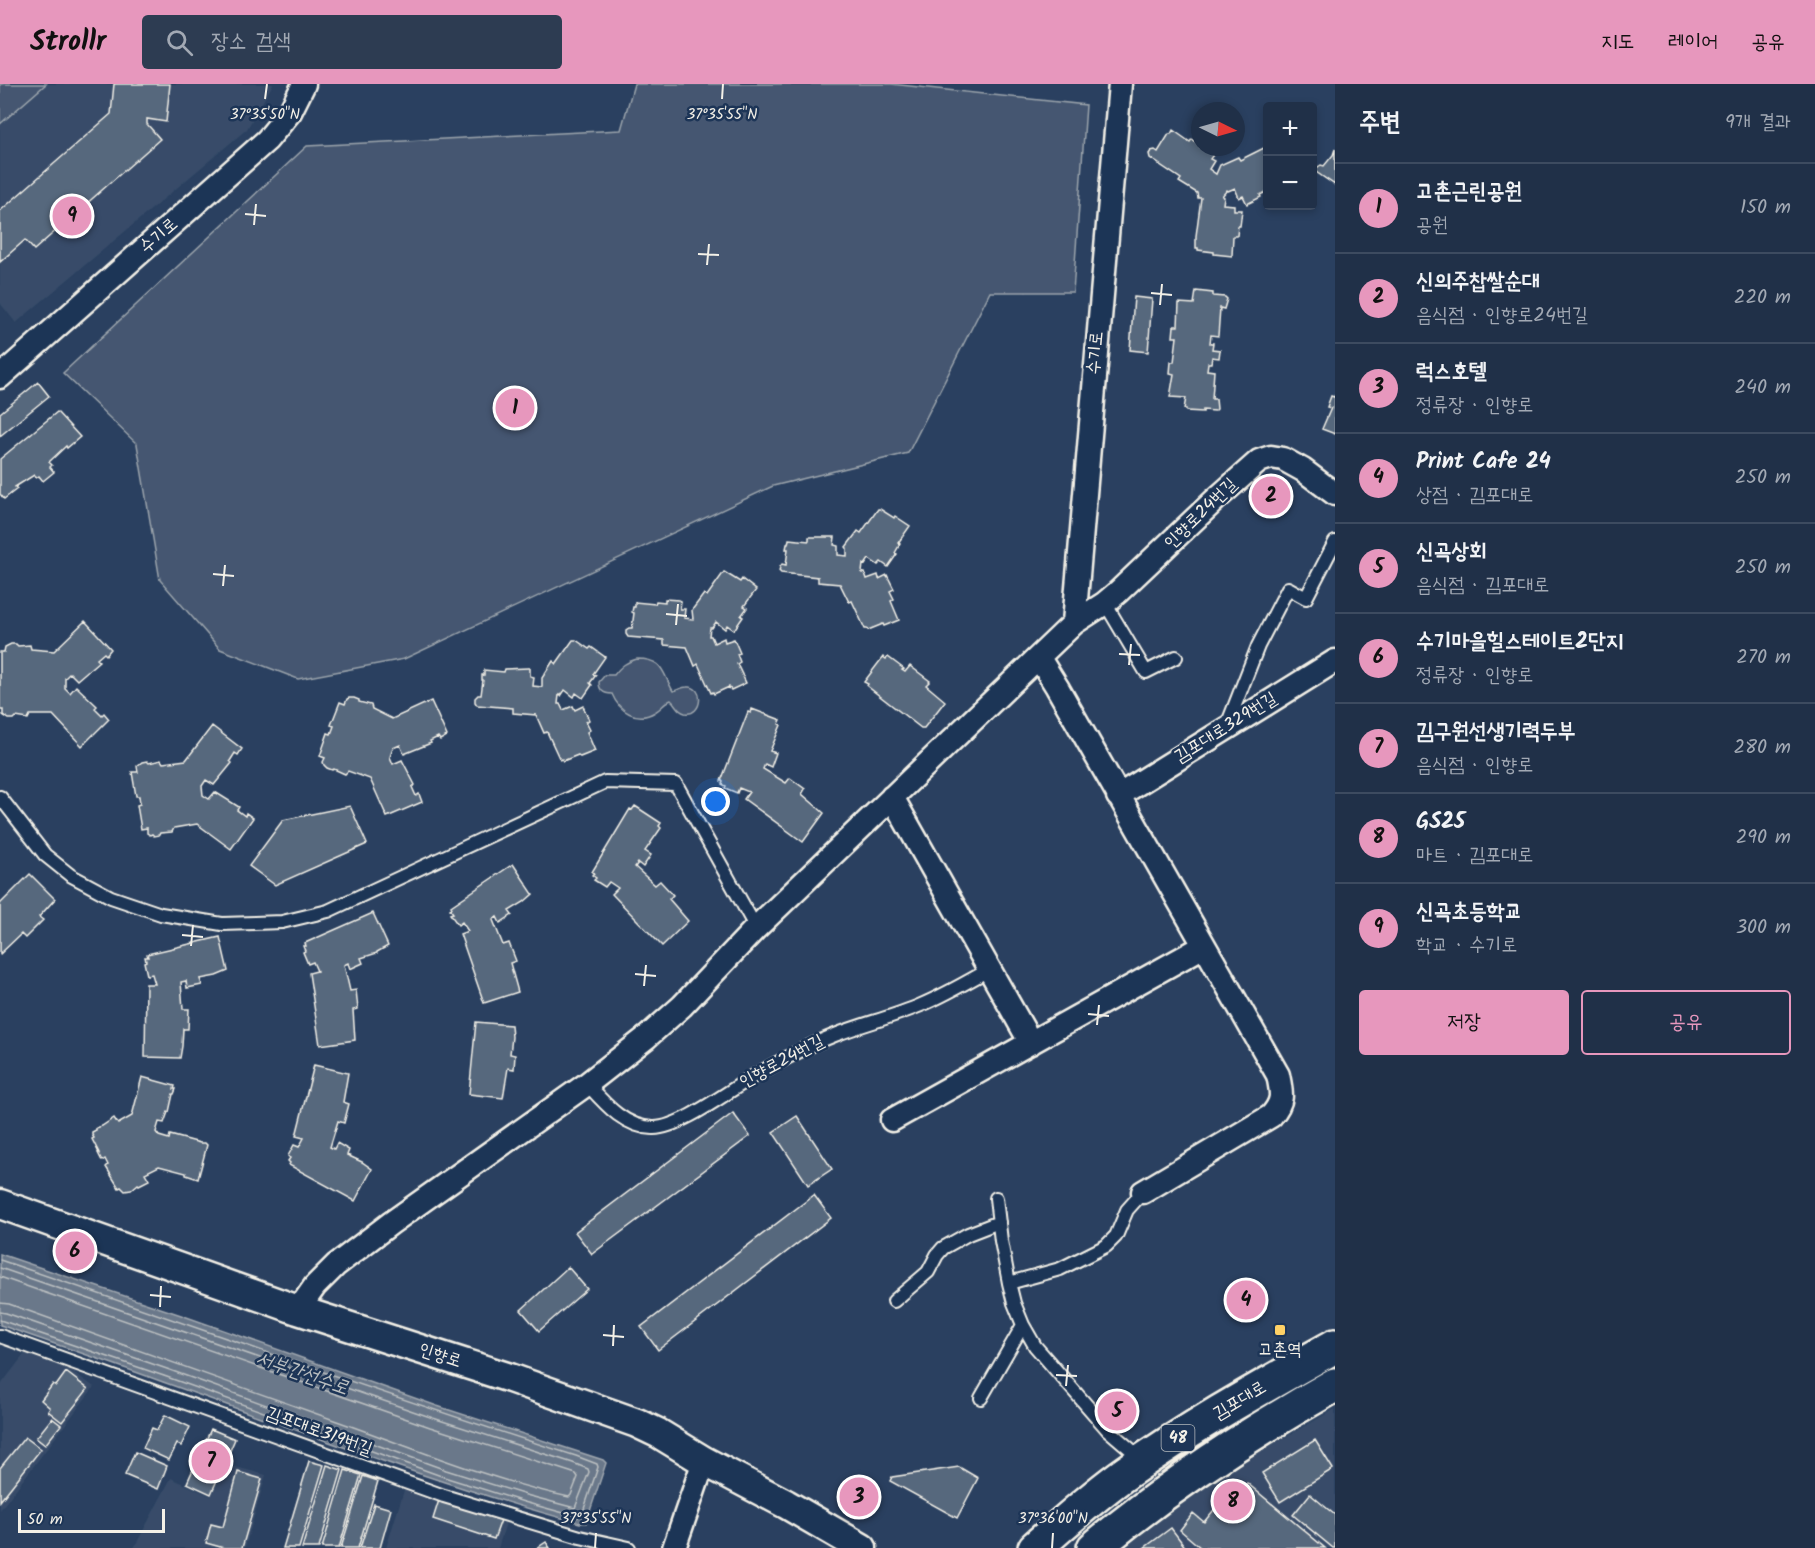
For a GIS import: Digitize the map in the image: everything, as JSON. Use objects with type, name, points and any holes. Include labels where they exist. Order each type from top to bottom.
[{"type":"main road","name":"김포대로","points":[[1035,1548],[1084,1506],[1144,1461],[1260,1388],[1335,1346]]},
{"type":"main road","name":"김포대로","points":[[1094,1548],[1176,1484],[1233,1445],[1335,1385]]},
{"type":"street","name":"수기로","points":[[0,377],[267,140],[290,111],[304,84]]},
{"type":"street","name":"수기로","points":[[1074,623],[1120,84]]},
{"type":"street","name":"인향로24번길","points":[[298,1310],[315,1286],[336,1265],[587,1084],[682,1006],[756,928],[1074,623],[1105,603],[1259,461],[1271,457],[1282,459],[1303,470],[1335,494]]},
{"type":"street","points":[[1039,658],[1278,1075],[1282,1092],[1280,1106],[1271,1116],[1143,1192]]},
{"type":"street","name":"김포대로329번길","points":[[1118,796],[1335,661]]},
{"type":"street","points":[[892,797],[1031,1042]]},
{"type":"street","points":[[892,1120],[1204,946]]},
{"type":"street","name":"인향로","points":[[0,1204],[298,1310],[606,1411],[658,1433],[704,1461],[786,1504],[862,1548]]},
{"type":"street","points":[[674,1548],[704,1461]]},
{"type":"lane","points":[[1226,728],[1258,646],[1288,588],[1306,598],[1335,542]]},
{"type":"lane","points":[[1105,603],[1146,672],[1176,657]]},
{"type":"lane","points":[[0,797],[45,855],[70,875],[111,897],[161,914],[222,924],[282,922],[328,911],[605,782],[676,784],[756,928]]},
{"type":"lane","name":"인향로24번길","points":[[587,1084],[611,1111],[631,1122],[648,1127],[667,1126],[688,1117],[763,1070],[801,1050],[835,1035],[918,1006],[990,969]]},
{"type":"lane","points":[[1009,1283],[1060,1269],[1106,1246],[1116,1236],[1127,1210],[1143,1192]]},
{"type":"lane","points":[[996,1198],[1001,1241],[1014,1303],[1035,1347],[1108,1430],[1144,1461]]},
{"type":"lane","points":[[894,1301],[928,1272],[943,1248],[968,1234],[999,1222]]},
{"type":"lane","points":[[981,1398],[1023,1325]]},
{"type":"lane","name":"김포대로319번길","points":[[0,1336],[444,1496],[580,1537],[630,1548]]},
{"type":"shaded area","points":[[0,84],[273,84],[247,129],[16,323],[0,303]]},
{"type":"shaded area","points":[[0,84],[46,84],[0,124]]},
{"type":"shaded area","points":[[634,84],[891,84],[1086,105],[1073,292],[990,292],[908,453],[773,486],[404,659],[298,679],[220,649],[160,580],[137,444],[63,373],[307,146],[621,130]]},
{"type":"shaded area","points":[[637,659],[657,664],[673,691],[687,687],[697,691],[700,700],[695,710],[691,713],[682,712],[671,700],[648,715],[635,716],[619,706],[612,694],[601,690],[599,682],[605,675],[614,675],[624,665]]},
{"type":"shaded area","points":[[26,1352],[64,1365],[94,1387],[0,1510],[0,1386]]},
{"type":"shaded area","points":[[1335,1409],[1335,1548],[1124,1548],[1184,1501],[1245,1460]]},
{"type":"shaded area","points":[[225,1464],[266,1475],[245,1548],[134,1548],[171,1478],[211,1496]]},
{"type":"shaded area","points":[[405,1487],[507,1520],[498,1548],[386,1548]]},
{"type":"water","name":"서부간선수로","points":[[0,1254],[181,1315],[437,1406],[603,1460],[606,1463],[586,1523],[527,1508],[422,1475],[0,1325]]},
{"type":"building","points":[[114,84],[170,84],[166,122],[147,119],[147,124],[160,139],[34,250],[25,240],[0,262],[0,211],[111,114]]},
{"type":"building","points":[[1173,130],[1191,140],[1191,156],[1212,156],[1210,159],[1214,161],[1209,169],[1216,174],[1220,165],[1238,157],[1240,160],[1263,148],[1263,194],[1260,195],[1261,197],[1247,204],[1243,196],[1239,198],[1235,188],[1227,190],[1222,196],[1224,197],[1223,204],[1234,205],[1234,210],[1242,210],[1237,236],[1233,236],[1232,256],[1214,254],[1214,252],[1196,248],[1201,198],[1179,182],[1181,179],[1150,158],[1151,151],[1158,152]]},
{"type":"building","points":[[1335,149],[1335,185],[1317,173],[1317,168],[1324,166]]},
{"type":"building","points":[[1196,291],[1213,293],[1213,296],[1227,299],[1224,309],[1220,308],[1218,336],[1211,335],[1212,349],[1220,350],[1219,358],[1212,357],[1207,370],[1214,371],[1212,399],[1216,399],[1217,409],[1215,411],[1186,411],[1184,409],[1186,398],[1170,397],[1174,374],[1170,373],[1171,362],[1174,362],[1177,337],[1173,337],[1174,326],[1178,326],[1179,303],[1194,304]]},
{"type":"building","points":[[1134,297],[1152,299],[1148,352],[1130,350]]},
{"type":"building","points":[[38,382],[49,396],[0,436],[0,413]]},
{"type":"building","points":[[1335,395],[1335,434],[1322,429],[1331,408],[1327,407],[1331,396]]},
{"type":"building","points":[[57,412],[80,437],[49,462],[54,472],[43,481],[39,476],[36,478],[34,475],[15,487],[17,489],[4,499],[0,494],[0,459]]},
{"type":"building","points":[[878,509],[910,526],[898,543],[900,544],[895,553],[897,554],[888,567],[881,562],[878,565],[869,559],[865,565],[863,564],[862,573],[865,573],[867,579],[878,575],[879,579],[887,575],[894,589],[890,591],[894,599],[891,601],[899,620],[868,630],[865,629],[852,601],[849,602],[840,584],[818,582],[818,577],[779,571],[782,564],[786,565],[788,549],[786,549],[789,539],[809,541],[809,537],[835,537],[834,545],[838,546],[838,555],[847,556],[846,547],[858,531],[861,533]]},
{"type":"building","points":[[724,572],[740,582],[742,579],[756,590],[744,606],[747,608],[734,630],[727,625],[725,629],[716,622],[710,628],[709,636],[714,643],[724,638],[725,642],[734,639],[740,653],[737,654],[740,662],[737,664],[746,683],[714,694],[711,693],[698,664],[695,666],[687,647],[664,645],[664,640],[628,637],[626,630],[632,628],[634,613],[632,612],[635,602],[655,604],[656,601],[665,602],[665,599],[679,600],[681,601],[680,609],[685,609],[684,618],[693,619],[692,610],[704,594],[707,596]]},
{"type":"building","points":[[85,621],[111,649],[106,655],[104,653],[97,659],[99,661],[77,680],[70,673],[65,678],[65,688],[70,693],[76,686],[97,706],[95,708],[102,715],[104,713],[109,719],[82,746],[53,715],[30,715],[28,719],[16,717],[9,719],[3,715],[3,710],[0,710],[0,652],[4,652],[5,647],[11,644],[30,645],[31,649],[54,651]]},
{"type":"building","points":[[573,640],[589,649],[591,647],[605,657],[593,674],[596,675],[590,683],[592,685],[583,698],[576,693],[574,697],[565,690],[561,696],[559,695],[558,704],[563,710],[573,706],[575,710],[583,706],[589,720],[586,722],[590,730],[587,732],[595,751],[563,761],[560,760],[547,732],[544,733],[536,715],[513,713],[513,708],[477,705],[475,698],[481,695],[484,670],[504,672],[505,669],[530,668],[530,676],[534,677],[533,686],[542,687],[542,678],[553,661],[556,664]]},
{"type":"building","points":[[883,657],[886,659],[888,657],[905,672],[910,666],[930,681],[926,685],[945,701],[924,728],[921,728],[864,682]]},
{"type":"building","points":[[349,698],[371,705],[372,709],[392,719],[431,701],[447,736],[440,740],[438,737],[430,741],[431,743],[404,754],[400,745],[393,748],[390,757],[393,764],[402,760],[415,785],[412,787],[416,796],[419,794],[422,802],[387,817],[370,779],[348,771],[345,774],[324,765],[325,758],[320,756],[328,733],[331,734],[334,726],[331,725],[340,702],[345,704]]},
{"type":"building","points":[[752,709],[781,720],[770,751],[776,753],[771,767],[765,764],[763,769],[786,783],[790,778],[805,789],[802,794],[824,813],[803,842],[744,799],[749,792],[739,788],[737,793],[725,788],[726,786],[722,784],[723,781],[721,781],[748,712],[751,713]]},
{"type":"building","points":[[212,726],[242,749],[238,755],[235,753],[230,761],[232,763],[214,785],[206,780],[202,786],[203,795],[209,799],[215,792],[239,807],[237,810],[245,816],[246,813],[253,818],[231,849],[197,824],[174,828],[172,832],[150,835],[147,833],[147,828],[141,829],[137,805],[140,804],[139,796],[136,796],[132,772],[138,772],[137,766],[142,762],[161,760],[163,763],[186,760]]},
{"type":"building","points":[[350,806],[367,844],[275,885],[249,866],[283,820]]},
{"type":"building","points":[[635,806],[661,823],[659,826],[661,828],[645,851],[651,855],[643,867],[638,863],[635,867],[655,885],[660,881],[673,895],[669,899],[688,921],[662,946],[612,894],[618,888],[609,882],[605,887],[594,880],[596,878],[592,875],[630,809],[632,810]]},
{"type":"building","points":[[513,864],[533,894],[509,911],[512,915],[500,923],[497,917],[493,920],[503,945],[509,943],[516,961],[510,963],[518,992],[484,1003],[460,934],[468,931],[462,922],[458,925],[450,914],[453,913],[450,909],[451,906]]},
{"type":"building","points":[[30,874],[55,899],[39,917],[43,920],[25,938],[21,934],[0,954],[0,904]]},
{"type":"building","points":[[373,913],[388,946],[377,953],[361,958],[363,963],[350,969],[348,963],[344,965],[350,991],[356,990],[358,1009],[353,1010],[355,1040],[320,1045],[309,973],[317,971],[313,962],[308,964],[303,946],[306,946],[305,943]]},
{"type":"building","points":[[220,937],[228,971],[200,979],[202,985],[187,988],[186,981],[181,982],[183,1009],[189,1009],[188,1029],[183,1029],[180,1058],[145,1057],[146,984],[155,984],[152,974],[147,975],[145,957],[148,957],[147,954]]},
{"type":"building","points":[[476,1022],[511,1025],[510,1054],[515,1055],[514,1069],[508,1068],[503,1098],[469,1094]]},
{"type":"building","points":[[314,1065],[348,1073],[343,1102],[349,1104],[344,1123],[338,1121],[330,1147],[334,1149],[337,1143],[349,1150],[347,1155],[372,1169],[355,1201],[289,1165],[288,1156],[294,1145],[299,1147],[304,1138],[296,1136]]},
{"type":"building","points":[[142,1077],[175,1086],[169,1112],[164,1123],[159,1122],[156,1132],[159,1136],[169,1139],[170,1135],[207,1145],[198,1179],[186,1173],[159,1166],[145,1173],[149,1180],[125,1191],[119,1188],[106,1167],[108,1165],[105,1159],[102,1161],[92,1139],[94,1138],[92,1132],[114,1118],[118,1124],[132,1116]]},
{"type":"building","points":[[733,1113],[750,1136],[592,1254],[575,1232]]},
{"type":"building","points":[[797,1116],[832,1169],[808,1185],[773,1132]]},
{"type":"building","points":[[814,1195],[831,1218],[658,1350],[641,1327]]},
{"type":"building","points":[[568,1267],[587,1289],[539,1331],[521,1310]]},
{"type":"building","points":[[66,1372],[88,1389],[62,1422],[48,1411],[50,1408],[41,1400],[53,1384],[56,1386]]},
{"type":"building","points":[[165,1415],[190,1427],[181,1446],[177,1444],[169,1460],[143,1448],[152,1428],[157,1430]]},
{"type":"building","points":[[52,1418],[61,1425],[45,1445],[36,1438]]},
{"type":"building","points":[[211,1429],[235,1439],[211,1494],[187,1483]]},
{"type":"building","points":[[25,1437],[41,1449],[0,1501],[0,1468]]},
{"type":"building","points":[[1315,1440],[1333,1469],[1280,1502],[1262,1473]]},
{"type":"building","points":[[135,1452],[167,1466],[158,1489],[125,1475]]},
{"type":"building","points":[[309,1461],[324,1465],[299,1548],[283,1548]]},
{"type":"building","points":[[327,1465],[342,1470],[319,1548],[302,1548]]},
{"type":"building","points":[[959,1467],[978,1478],[957,1518],[890,1481],[892,1477]]},
{"type":"building","points":[[345,1470],[361,1475],[339,1548],[322,1548]]},
{"type":"building","points":[[238,1472],[262,1479],[242,1548],[224,1548],[206,1543],[211,1524],[223,1527]]},
{"type":"building","points":[[363,1476],[378,1481],[358,1548],[341,1548]]},
{"type":"building","points":[[1247,1483],[1325,1548],[1201,1548],[1180,1530],[1193,1513],[1204,1522],[1223,1499],[1230,1504]]},
{"type":"building","points":[[1310,1494],[1335,1515],[1335,1548],[1293,1515]]},
{"type":"building","points":[[439,1500],[501,1520],[494,1539],[433,1519]]},
{"type":"building","points":[[374,1504],[391,1509],[380,1548],[360,1548]]},
{"type":"building","points":[[1171,1528],[1186,1548],[1144,1548]]},
{"type":"building","points":[[546,1542],[550,1548],[537,1548]]},
{"type":"place","name":"신곡초등학교","points":[[72,216]]},
{"type":"place","name":"고촌근린공원","points":[[515,408]]},
{"type":"place","name":"신의주찹쌀순대","points":[[1271,496]]},
{"type":"place","name":"수기마을힐스테이트2단지","points":[[75,1251]]},
{"type":"place","name":"Print Cafe 24","points":[[1246,1300]]},
{"type":"place","name":"고촌역","points":[[1280,1330]]},
{"type":"place","name":"신곡상회","points":[[1117,1411]]},
{"type":"place","name":"김구원선생기력두부","points":[[211,1461]]},
{"type":"place","name":"럭스호텔","points":[[859,1497]]},
{"type":"place","name":"GS25","points":[[1233,1501]]}]
